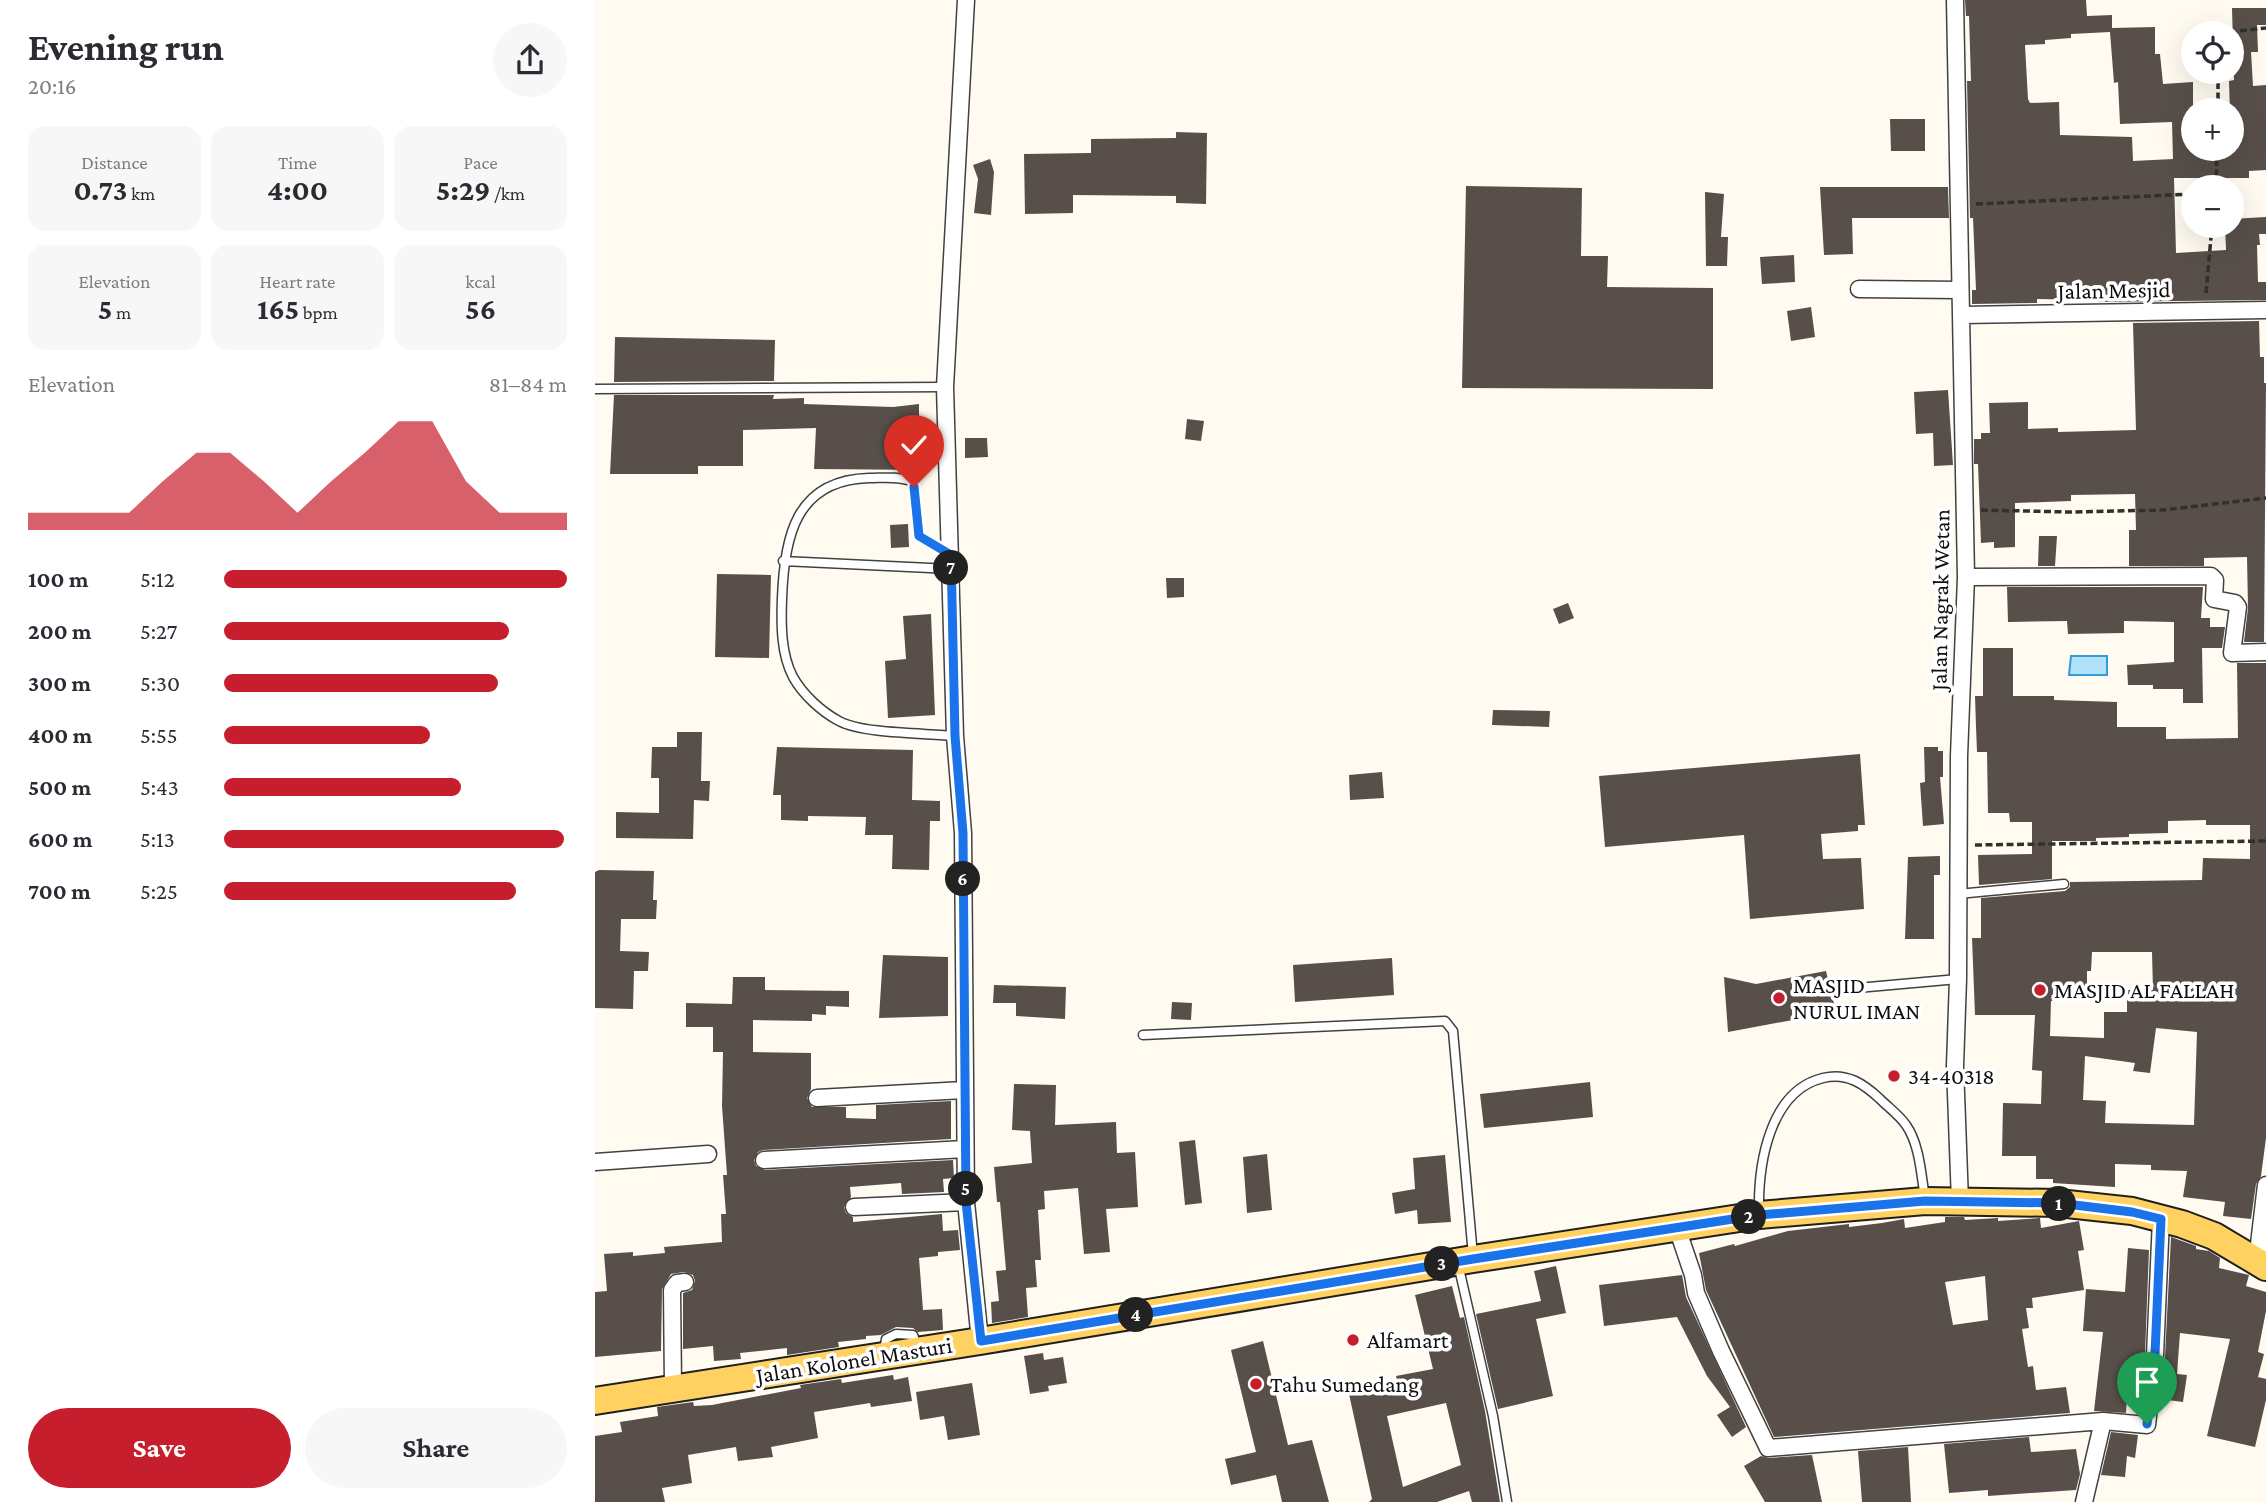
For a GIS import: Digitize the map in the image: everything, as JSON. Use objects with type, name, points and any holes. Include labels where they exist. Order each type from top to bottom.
[{"type":"main road","name":"Jalan Kolonel Masturi","points":[[595,1401],[1759,1215],[1925,1201],[2058,1203],[2132,1212],[2214,1236],[2262,1264]]},
{"type":"street","points":[[966,0],[945,387],[955,736],[963,833],[966,1202],[981,1341]]},
{"type":"street","name":"Jalan Nagrak Wetan","points":[[1955,0],[1966,577],[1955,1066],[1960,1202]]},
{"type":"street","points":[[1859,289],[1960,290]]},
{"type":"street","name":"Jalan Mesjid","points":[[1963,315],[2266,310]]},
{"type":"street","points":[[1966,577],[2211,576],[2214,580],[2214,599],[2233,602],[2238,607],[2232,653],[2266,652]]},
{"type":"street","points":[[817,1098],[964,1090]]},
{"type":"street","points":[[764,1160],[965,1149]]},
{"type":"street","points":[[595,1162],[708,1154]]},
{"type":"street","points":[[2262,1264],[2266,1185]]},
{"type":"street","points":[[855,1208],[966,1202]]},
{"type":"street","points":[[1677,1228],[1706,1316],[1768,1448],[2103,1421],[2144,1425],[2148,1423],[2155,1354],[2161,1219]]},
{"type":"street","points":[[673,1387],[672,1290],[677,1283],[685,1282]]},
{"type":"street","points":[[2084,1502],[2103,1421]]},
{"type":"lane","points":[[595,389],[945,387]]},
{"type":"lane","points":[[951,562],[919,536],[914,487],[909,479],[846,479],[832,484],[807,506],[788,537],[783,561],[783,642],[794,679],[815,704],[840,722],[856,727],[955,736]]},
{"type":"lane","points":[[783,561],[951,562]]},
{"type":"lane","points":[[1958,894],[2064,884]]},
{"type":"lane","points":[[1846,989],[1958,979]]},
{"type":"lane","points":[[1143,1035],[1445,1021],[1449,1023],[1453,1031],[1465,1260],[1507,1502]]},
{"type":"lane","points":[[1759,1215],[1759,1190],[1769,1139],[1780,1111],[1800,1088],[1827,1077],[1862,1082],[1906,1125],[1915,1147],[1925,1201]]},
{"type":"path","points":[[2244,30],[2266,28]]},
{"type":"path","points":[[1959,205],[2181,195]]},
{"type":"path","points":[[2204,311],[2211,238]]},
{"type":"path","points":[[1965,509],[2070,512],[2163,510],[2266,498]]},
{"type":"path","points":[[1958,845],[2266,841]]},
{"type":"water","points":[[2071,656],[2107,656],[2107,675],[2069,675]]},
{"type":"building","points":[[1965,0],[2086,0],[2087,16],[2112,15],[2112,28],[2155,27],[2155,54],[2160,54],[2163,84],[2193,84],[2193,98],[2181,98],[2181,161],[2244,161],[2244,98],[2230,98],[2229,84],[2244,84],[2244,21],[2232,21],[2232,8],[2266,8],[2266,25],[2257,25],[2258,52],[2251,52],[2253,86],[2266,85],[2266,170],[2249,171],[2249,178],[2244,178],[2244,175],[2181,175],[2181,178],[2174,178],[2176,253],[2226,250],[2226,238],[2244,238],[2244,218],[2266,217],[2266,234],[2259,234],[2260,245],[2257,245],[2258,282],[2266,282],[2266,300],[2091,302],[2037,299],[2037,303],[1972,304],[1972,290],[1976,290],[1973,218],[1970,218],[1967,81],[1971,81],[1969,16],[1966,16]],"holes":[[[2110,32],[2114,83],[2118,82],[2120,124],[2172,122],[2173,159],[2133,161],[2132,137],[2060,135],[2059,102],[2030,103],[2028,99],[2025,45],[2071,38],[2071,34]]]},
{"type":"building","points":[[1890,119],[1925,119],[1925,151],[1891,151]]},
{"type":"building","points":[[1176,132],[1207,133],[1206,204],[1176,203],[1176,196],[1073,195],[1073,213],[1025,214],[1024,154],[1091,153],[1091,139],[1176,138]]},
{"type":"building","points":[[990,159],[994,172],[991,215],[974,213],[978,179],[973,165]]},
{"type":"building","points":[[1466,186],[1582,188],[1581,256],[1608,256],[1607,287],[1713,288],[1713,389],[1462,388]]},
{"type":"building","points":[[1820,187],[1948,187],[1949,218],[1852,218],[1853,254],[1824,255]]},
{"type":"building","points":[[1705,192],[1724,194],[1721,237],[1728,237],[1727,266],[1706,266]]},
{"type":"building","points":[[1794,255],[1795,282],[1762,284],[1760,257]]},
{"type":"building","points":[[1811,307],[1815,337],[1791,341],[1787,311]]},
{"type":"building","points":[[2259,321],[2260,357],[2264,357],[2266,383],[2264,642],[2244,642],[2248,608],[2247,557],[2204,558],[2204,566],[2129,566],[2129,530],[2136,530],[2135,494],[2071,495],[2071,501],[2015,503],[2015,547],[1994,548],[1994,542],[1981,543],[1978,464],[1974,464],[1974,439],[1981,439],[1981,433],[1990,433],[1989,403],[2028,402],[2028,429],[2058,428],[2058,432],[2136,430],[2133,323]]},
{"type":"building","points":[[615,337],[775,340],[774,381],[614,382]]},
{"type":"building","points":[[1948,390],[1953,465],[1934,466],[1933,433],[1916,434],[1914,392]]},
{"type":"building","points":[[614,395],[774,395],[773,399],[804,398],[804,404],[893,407],[919,404],[919,442],[927,441],[927,470],[814,469],[816,428],[743,430],[743,466],[698,466],[698,474],[610,474]]},
{"type":"building","points":[[1187,419],[1204,421],[1201,441],[1185,439]]},
{"type":"building","points":[[965,438],[987,438],[988,457],[965,458]]},
{"type":"building","points":[[908,524],[909,547],[891,548],[890,525]]},
{"type":"building","points":[[2039,536],[2057,536],[2055,566],[2038,566]]},
{"type":"building","points":[[717,574],[771,575],[769,658],[715,657]]},
{"type":"building","points":[[1166,578],[1184,578],[1184,597],[1167,598]]},
{"type":"building","points":[[2007,587],[2203,587],[2201,618],[2210,618],[2210,627],[2225,627],[2222,648],[2202,648],[2203,703],[2183,703],[2183,689],[2153,689],[2153,685],[2128,685],[2127,665],[2174,662],[2174,622],[2124,621],[2124,633],[2068,634],[2067,621],[2008,622]]},
{"type":"building","points":[[1568,603],[1574,618],[1559,624],[1553,609]]},
{"type":"building","points":[[931,614],[935,715],[888,718],[885,661],[906,659],[903,616]]},
{"type":"building","points":[[1983,648],[2013,648],[2013,696],[2054,696],[2054,700],[2117,702],[2117,727],[2166,727],[2166,739],[2238,738],[2237,663],[2266,663],[2266,1138],[2251,1219],[2223,1216],[2225,1202],[2183,1197],[2187,1171],[2151,1170],[2151,1165],[2115,1164],[2115,1187],[2053,1183],[2053,1179],[2036,1179],[2036,1156],[2002,1156],[2003,1103],[2041,1104],[2042,1071],[2032,1070],[2035,1015],[1975,1015],[1972,938],[1981,938],[1981,898],[2065,891],[2070,887],[2070,882],[2202,880],[2203,858],[2250,859],[2250,825],[2206,825],[2206,820],[2168,821],[2168,833],[2129,834],[2129,837],[2096,838],[2096,841],[2052,841],[2052,879],[1979,885],[1978,855],[2032,854],[2032,822],[2010,822],[2009,813],[1988,813],[1987,752],[1977,752],[1975,696],[1983,696]],"holes":[[[2092,952],[2152,952],[2153,990],[2127,990],[2127,1012],[2104,1012],[2104,1038],[2050,1036],[2051,1001],[2087,1000],[2087,971],[2091,971]],[[2156,1028],[2197,1032],[2194,1125],[2105,1123],[2106,1101],[2083,1100],[2085,1056],[2135,1063],[2133,1071],[2150,1073]]]},
{"type":"building","points":[[1493,710],[1550,711],[1549,727],[1492,725]]},
{"type":"building","points":[[677,732],[702,732],[701,781],[710,781],[709,801],[694,800],[693,839],[616,838],[616,812],[659,813],[659,778],[651,778],[652,747],[677,747]]},
{"type":"building","points":[[777,747],[913,750],[912,800],[940,801],[940,821],[930,821],[929,870],[892,869],[893,835],[865,835],[866,817],[808,816],[808,821],[781,820],[781,795],[773,795]]},
{"type":"building","points":[[1924,747],[1938,747],[1938,751],[1943,751],[1943,777],[1940,777],[1944,824],[1923,826],[1920,783],[1925,782]]},
{"type":"building","points":[[1860,754],[1865,825],[1858,825],[1858,831],[1821,834],[1823,859],[1861,858],[1864,909],[1750,919],[1744,835],[1605,847],[1599,776]]},
{"type":"building","points":[[1382,772],[1384,798],[1350,800],[1349,775]]},
{"type":"building","points":[[1940,856],[1940,875],[1934,875],[1934,939],[1905,939],[1908,857]]},
{"type":"building","points":[[654,871],[653,900],[657,900],[656,919],[621,919],[620,951],[649,952],[648,971],[634,971],[633,1009],[595,1008],[595,872]]},
{"type":"building","points":[[883,955],[948,957],[948,1016],[879,1018]]},
{"type":"building","points":[[1392,958],[1394,995],[1295,1002],[1293,965]]},
{"type":"building","name":"MASJID NURUL IMAN","points":[[1826,971],[1836,1012],[1728,1032],[1724,977],[1756,984]]},
{"type":"building","points":[[733,977],[765,977],[765,990],[849,991],[849,1007],[826,1006],[826,1015],[812,1014],[812,1021],[753,1020],[753,1052],[811,1053],[811,1089],[807,1098],[812,1107],[846,1107],[846,1118],[876,1119],[876,1105],[951,1101],[951,1139],[763,1150],[758,1152],[754,1160],[756,1166],[765,1170],[953,1160],[954,1178],[943,1179],[944,1192],[902,1194],[901,1183],[850,1187],[851,1197],[844,1207],[846,1213],[853,1217],[853,1222],[942,1214],[943,1231],[958,1230],[960,1250],[938,1252],[938,1256],[919,1258],[923,1310],[942,1309],[943,1330],[918,1332],[913,1328],[896,1327],[881,1335],[866,1336],[866,1339],[838,1342],[839,1347],[787,1355],[787,1348],[740,1353],[741,1359],[714,1361],[713,1346],[683,1349],[683,1293],[692,1290],[695,1281],[693,1275],[684,1272],[671,1274],[662,1289],[661,1351],[595,1357],[595,1292],[607,1291],[604,1254],[633,1252],[633,1256],[665,1253],[664,1247],[722,1242],[721,1214],[726,1214],[723,1175],[727,1175],[722,1106],[723,1052],[713,1052],[713,1027],[686,1027],[686,1003],[732,1004]]},
{"type":"building","points":[[994,985],[1066,987],[1065,1019],[1016,1016],[1016,1003],[993,1003]]},
{"type":"building","points":[[1172,1002],[1192,1003],[1191,1020],[1171,1019]]},
{"type":"building","points":[[1590,1082],[1593,1117],[1484,1128],[1480,1094]]},
{"type":"building","points":[[1014,1084],[1056,1085],[1055,1125],[1116,1122],[1117,1153],[1135,1152],[1138,1207],[1106,1209],[1110,1252],[1084,1254],[1078,1188],[1044,1191],[1045,1209],[1038,1210],[1041,1260],[1035,1260],[1037,1287],[1026,1288],[1028,1317],[992,1323],[991,1302],[999,1301],[996,1271],[1006,1270],[994,1167],[1032,1163],[1030,1131],[1012,1130]]},
{"type":"building","points":[[1195,1140],[1202,1203],[1185,1205],[1179,1142]]},
{"type":"building","points":[[1267,1154],[1272,1210],[1247,1213],[1243,1157]]},
{"type":"building","points":[[1445,1155],[1451,1222],[1418,1224],[1417,1210],[1395,1214],[1392,1193],[1415,1189],[1413,1158]]},
{"type":"building","points":[[1945,1217],[1964,1217],[1965,1220],[1998,1218],[1998,1221],[2040,1218],[2041,1228],[2079,1221],[2084,1250],[2078,1251],[2084,1290],[2032,1298],[2033,1308],[2026,1308],[2029,1328],[2022,1329],[2028,1367],[2033,1366],[2036,1390],[2066,1387],[2070,1413],[1774,1437],[1706,1290],[1699,1253],[1788,1231],[1849,1224],[1849,1227],[1904,1219],[1905,1228],[1945,1222]],"holes":[[[1985,1276],[1988,1320],[1953,1325],[1945,1282]]]},
{"type":"building","points":[[2171,1237],[2196,1246],[2196,1249],[2209,1251],[2220,1258],[2219,1268],[2249,1275],[2246,1286],[2266,1292],[2266,1311],[2258,1352],[2264,1354],[2258,1377],[2266,1379],[2266,1400],[2255,1447],[2207,1436],[2230,1339],[2180,1333],[2177,1374],[2187,1375],[2183,1402],[2160,1399]]},
{"type":"building","points":[[2128,1248],[2149,1250],[2145,1354],[2140,1397],[2127,1395],[2126,1413],[2094,1411],[2103,1332],[2083,1331],[2086,1289],[2125,1292]]},
{"type":"building","points":[[1556,1266],[1566,1313],[1536,1319],[1553,1396],[1498,1409],[1476,1314],[1541,1301],[1534,1271]]},
{"type":"building","points":[[1682,1275],[1686,1297],[1746,1427],[1732,1437],[1717,1415],[1730,1407],[1707,1376],[1677,1317],[1604,1326],[1599,1285]]},
{"type":"building","points":[[1452,1286],[1460,1318],[1464,1317],[1485,1411],[1500,1502],[1472,1502],[1469,1491],[1437,1502],[1369,1502],[1372,1499],[1349,1394],[1398,1383],[1396,1376],[1433,1369],[1415,1295]],"holes":[[[1446,1403],[1461,1465],[1403,1487],[1387,1416]]]},
{"type":"building","points":[[1263,1341],[1288,1445],[1312,1440],[1329,1502],[1282,1502],[1276,1475],[1231,1485],[1225,1459],[1256,1452],[1231,1350]]},
{"type":"building","points":[[1043,1353],[1044,1360],[1063,1357],[1067,1383],[1048,1386],[1049,1391],[1030,1394],[1024,1356]]},
{"type":"building","points":[[893,1375],[894,1380],[908,1377],[912,1401],[871,1407],[870,1403],[814,1412],[818,1438],[771,1447],[773,1457],[738,1461],[736,1447],[688,1455],[692,1483],[662,1488],[665,1502],[595,1502],[595,1436],[622,1432],[620,1422],[658,1416],[657,1407],[693,1402],[694,1406],[712,1405],[801,1388],[800,1385],[841,1379],[842,1383]]},
{"type":"building","points":[[972,1383],[980,1435],[948,1440],[944,1416],[920,1420],[916,1392]]},
{"type":"building","points":[[2111,1432],[2138,1435],[2135,1458],[2127,1456],[2125,1477],[2101,1475]]},
{"type":"building","points":[[2029,1437],[2031,1452],[2076,1449],[2080,1474],[2076,1490],[1988,1496],[1988,1490],[1949,1493],[1944,1444]]},
{"type":"building","points":[[1908,1447],[1911,1502],[1862,1502],[1858,1451]]},
{"type":"building","points":[[1812,1455],[1822,1502],[1765,1502],[1744,1466],[1761,1456],[1769,1458]]},
{"type":"place","name":"MASJID AL FALLAH","points":[[2040,990]]},
{"type":"place","name":"MASJID NURUL IMAN","points":[[1779,998]]},
{"type":"place","name":"34-40318","points":[[1894,1076]]},
{"type":"place","name":"Alfamart","points":[[1353,1340]]},
{"type":"place","name":"Tahu Sumedang","points":[[1256,1384]]},
{"type":"route","points":[[914,487],[919,536],[951,555],[955,736],[963,833],[966,1202],[981,1341],[1473,1259],[1759,1215],[1925,1201],[2058,1203],[2132,1212],[2161,1219],[2155,1354],[2147,1424]]}]
